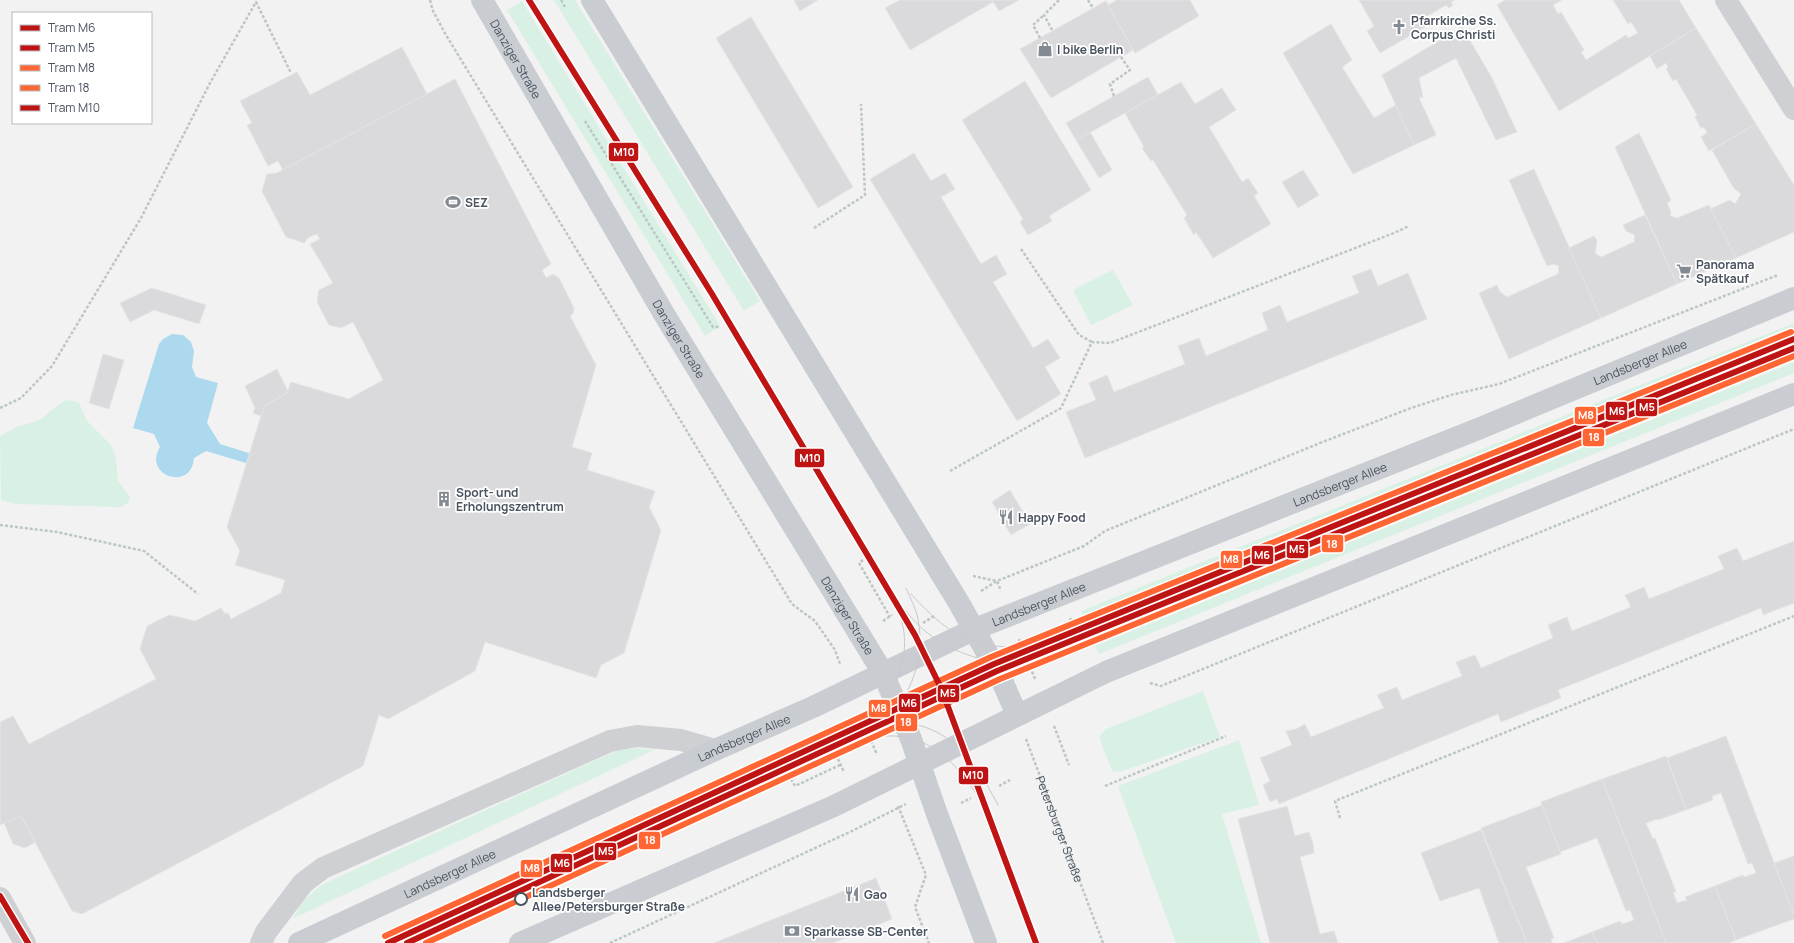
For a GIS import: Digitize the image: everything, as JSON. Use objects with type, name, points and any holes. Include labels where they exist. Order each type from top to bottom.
[{"type":"main road","name":"Danziger Straße","points":[[482,0],[664,314],[883,672],[921,764]]},
{"type":"main road","points":[[594,1],[975,630],[1000,676],[1017,715]]},
{"type":"main road","name":"Landsberger Allee","points":[[298,943],[1009,615],[1478,429],[1794,298]]},
{"type":"main road","points":[[520,943],[834,806],[1106,672],[1794,394]]},
{"type":"main road","points":[[921,764],[937,814],[986,943]]},
{"type":"street","points":[[1726,0],[1794,110]]},
{"type":"street","points":[[261,943],[266,932],[303,883],[323,868],[610,741],[637,736],[681,740],[715,750]]},
{"type":"street","points":[[0,898],[25,943]]},
{"type":"path","points":[[430,0],[433,11],[446,34],[792,604],[816,622],[835,650],[926,875],[915,907],[929,943]]},
{"type":"path","points":[[1040,38],[1033,25],[1059,0]]},
{"type":"path","points":[[1088,0],[1093,8]]},
{"type":"path","points":[[256,1],[291,73]]},
{"type":"path","points":[[0,408],[21,398],[52,366],[141,218],[210,83],[256,1]]},
{"type":"path","points":[[1044,15],[1052,30]]},
{"type":"path","points":[[1114,96],[1110,84],[1130,70],[1121,57]]},
{"type":"path","points":[[814,228],[865,195],[860,104]]},
{"type":"path","points":[[584,120],[713,327],[720,328]]},
{"type":"path","points":[[1021,249],[1079,335],[1092,342],[1110,343],[1387,236],[1409,226]]},
{"type":"path","points":[[1057,557],[1084,546],[1106,531],[1332,438],[1450,395],[1499,384],[1773,275],[1780,274]]},
{"type":"path","points":[[950,471],[1061,408],[1092,342]]},
{"type":"path","points":[[1146,683],[1161,686],[1794,429]]},
{"type":"path","points":[[0,525],[57,532],[95,539],[144,551],[198,594]]},
{"type":"path","points":[[863,560],[859,563],[891,616],[883,621]]},
{"type":"path","points":[[967,575],[997,581],[1068,765]]},
{"type":"path","points":[[1340,818],[1335,801],[1794,616]]},
{"type":"path","name":"Petersburger Straße","points":[[1017,715],[1103,943]]},
{"type":"path","points":[[1105,786],[1226,736]]},
{"type":"path","points":[[838,759],[844,772]]},
{"type":"path","points":[[791,779],[795,786],[840,765]]},
{"type":"path","points":[[999,786],[1010,780]]},
{"type":"path","points":[[610,943],[852,831]]},
{"type":"green space","points":[[554,0],[575,0],[760,301],[744,311]]},
{"type":"green space","points":[[522,1],[720,326],[705,336],[507,10]]},
{"type":"green space","points":[[1113,270],[1133,305],[1091,325],[1073,290]]},
{"type":"green space","points":[[1794,323],[1794,333],[1085,621],[1081,611]]},
{"type":"green space","points":[[1794,362],[1794,373],[1099,654],[1095,646]]},
{"type":"green space","points":[[71,400],[79,403],[87,421],[111,445],[116,457],[118,481],[130,497],[128,503],[122,507],[116,507],[16,504],[1,500],[0,436],[16,427],[40,420],[64,401]]},
{"type":"green space","points":[[1203,691],[1220,737],[1120,772],[1112,771],[1100,740],[1100,736],[1106,729]]},
{"type":"green space","points":[[1239,740],[1259,805],[1222,814],[1261,943],[1176,943],[1118,786]]},
{"type":"green space","points":[[636,748],[654,750],[292,919],[304,900],[323,884],[616,751]]},
{"type":"water","points":[[172,334],[183,335],[191,342],[194,351],[192,367],[196,377],[218,383],[207,423],[220,444],[252,454],[249,464],[206,451],[194,458],[191,468],[185,475],[178,477],[170,476],[162,472],[157,466],[156,457],[160,447],[154,434],[133,428],[159,344],[163,339]]},
{"type":"building","points":[[794,0],[818,0],[800,11]]},
{"type":"building","points":[[900,0],[992,0],[993,2],[910,50],[885,8]]},
{"type":"building","points":[[992,0],[1019,0],[999,11]]},
{"type":"building","points":[[1117,0],[1190,0],[1199,16],[1135,53],[1108,5]]},
{"type":"building","name":"Pfarrkirche Ss. Corpus Christi","points":[[1359,0],[1454,0],[1451,2],[1453,5],[1449,8],[1446,5],[1424,18],[1425,22],[1423,23],[1425,27],[1380,53],[1367,31],[1374,26]]},
{"type":"building","points":[[1505,0],[1562,0],[1553,5],[1558,14],[1561,12],[1584,50],[1581,52],[1586,60],[1626,35],[1628,38],[1638,33],[1631,22],[1628,24],[1613,0],[1679,0],[1696,28],[1559,111],[1497,5]]},
{"type":"building","points":[[1106,1],[1133,50],[1051,98],[1020,49]]},
{"type":"building","points":[[751,17],[853,187],[818,208],[716,38]]},
{"type":"building","points":[[1331,24],[1352,60],[1342,67],[1374,118],[1396,105],[1414,145],[1353,174],[1283,53]]},
{"type":"building","points":[[1462,27],[1492,78],[1517,132],[1496,140],[1456,58],[1419,78],[1423,97],[1419,98],[1436,135],[1414,145],[1382,75]]},
{"type":"building","points":[[1696,28],[1756,124],[1709,151],[1701,137],[1707,133],[1704,127],[1701,128],[1695,117],[1697,115],[1676,79],[1673,81],[1666,69],[1668,67],[1666,63],[1657,69],[1650,56]]},
{"type":"building","points":[[402,47],[427,94],[283,170],[278,161],[268,166],[247,125],[252,123],[240,101],[297,72],[310,95]]},
{"type":"building","points":[[1148,77],[1158,95],[1076,140],[1066,123]]},
{"type":"building","name":"Sport- und Erholungszentrum","points":[[455,79],[551,264],[542,270],[546,278],[553,274],[559,278],[574,308],[573,314],[570,316],[596,365],[572,447],[592,453],[587,470],[655,491],[649,507],[661,530],[624,653],[601,665],[596,678],[485,642],[475,671],[388,719],[379,715],[363,766],[82,914],[72,911],[21,816],[0,825],[0,722],[13,716],[29,744],[156,679],[140,649],[147,626],[169,615],[195,621],[221,608],[225,614],[228,613],[231,619],[281,593],[285,580],[235,565],[240,551],[227,527],[264,406],[287,393],[291,382],[349,399],[383,380],[353,322],[341,328],[329,325],[317,302],[319,290],[333,283],[310,244],[320,239],[317,234],[309,237],[304,243],[286,237],[262,191],[267,174],[277,173]]},
{"type":"building","points":[[1025,81],[1091,190],[1049,216],[1052,221],[1028,235],[1020,222],[1023,219],[962,120]]},
{"type":"building","points":[[1181,82],[1195,104],[1222,88],[1236,110],[1209,127],[1242,182],[1248,178],[1258,193],[1254,196],[1271,224],[1213,258],[1196,232],[1194,235],[1184,218],[1187,215],[1153,160],[1151,161],[1142,148],[1144,147],[1125,113]]},
{"type":"building","points":[[1756,124],[1794,185],[1794,232],[1736,258],[1710,209],[1730,200],[1735,204],[1741,194],[1733,187],[1712,150]]},
{"type":"building","points":[[1090,132],[1112,170],[1099,178],[1076,140]]},
{"type":"building","points":[[1639,133],[1671,200],[1667,203],[1671,212],[1670,216],[1677,218],[1709,205],[1736,258],[1677,284],[1615,147]]},
{"type":"building","points":[[914,153],[931,181],[945,173],[955,189],[941,197],[981,264],[996,255],[1007,274],[993,282],[1033,348],[1048,339],[1060,358],[1045,367],[1061,394],[1017,421],[870,179]]},
{"type":"building","points":[[1534,169],[1601,318],[1509,359],[1479,293],[1497,285],[1500,292],[1507,297],[1558,274],[1559,266],[1553,264],[1547,266],[1509,180]]},
{"type":"building","points":[[1303,170],[1319,195],[1298,208],[1282,182]]},
{"type":"building","points":[[1645,215],[1677,284],[1601,318],[1569,248],[1594,236],[1597,241],[1595,253],[1601,257],[1634,242],[1635,235],[1626,231],[1623,225]]},
{"type":"building","points":[[1371,269],[1378,286],[1408,273],[1427,319],[1085,458],[1066,412],[1096,400],[1089,383],[1107,375],[1114,392],[1185,364],[1178,346],[1199,338],[1206,356],[1268,330],[1262,313],[1280,305],[1287,322],[1359,293],[1352,276]]},
{"type":"building","points":[[152,288],[206,305],[199,324],[154,310],[130,322],[120,303]]},
{"type":"building","points":[[103,354],[124,360],[109,409],[89,403]]},
{"type":"building","points":[[277,369],[288,391],[287,393],[264,406],[261,416],[253,413],[255,408],[245,386]]},
{"type":"building","points":[[1010,490],[1030,524],[1011,535],[992,502]]},
{"type":"building","points":[[1794,541],[1794,603],[1763,615],[1761,608],[1558,690],[1561,698],[1501,722],[1498,714],[1279,804],[1277,799],[1270,802],[1263,785],[1270,781],[1260,758],[1292,745],[1286,731],[1296,729],[1305,724],[1311,737],[1384,708],[1377,695],[1397,687],[1402,700],[1462,676],[1456,662],[1475,655],[1481,668],[1553,638],[1548,625],[1567,617],[1572,631],[1631,607],[1625,595],[1644,587],[1649,599],[1724,569],[1718,556],[1737,548],[1743,561]]},
{"type":"building","points":[[1726,736],[1794,915],[1794,919],[1736,940],[1715,886],[1743,875],[1744,877],[1756,873],[1752,863],[1748,864],[1721,793],[1712,796],[1713,800],[1686,810],[1667,758]]},
{"type":"building","points":[[1666,756],[1686,810],[1646,823],[1653,839],[1655,838],[1676,892],[1673,892],[1677,903],[1687,900],[1685,897],[1715,886],[1736,940],[1729,943],[1666,943],[1602,779]]},
{"type":"building","points":[[1602,779],[1666,943],[1597,943],[1592,932],[1620,921],[1622,924],[1634,920],[1630,910],[1626,911],[1597,838],[1560,852],[1541,802]]},
{"type":"building","points":[[1542,805],[1561,854],[1526,867],[1554,938],[1551,939],[1552,943],[1527,943],[1481,828]]},
{"type":"building","points":[[1287,806],[1295,836],[1309,832],[1313,843],[1314,853],[1300,857],[1320,934],[1334,931],[1338,943],[1270,943],[1238,819]]},
{"type":"building","points":[[21,816],[35,842],[25,848],[13,844],[4,823]]},
{"type":"building","points":[[1481,830],[1527,943],[1499,943],[1479,888],[1440,901],[1421,853]]},
{"type":"building","points":[[1794,856],[1794,915],[1774,863]]},
{"type":"building","points":[[876,878],[892,919],[833,943],[714,943]]},
{"type":"building","points":[[1592,932],[1597,943],[1564,943]]},
{"type":"tram line","name":"M10","points":[[529,0],[712,294],[915,635],[941,688],[1036,943]]},
{"type":"tram line","name":"M8","points":[[385,936],[991,657],[1791,332]]},
{"type":"tram line","name":"M6","points":[[388,943],[994,664],[1794,339]]},
{"type":"tram line","name":"M5","points":[[407,943],[997,671],[1794,348]]},
{"type":"tram line","name":"18","points":[[426,943],[1000,679],[1794,356]]},
{"type":"tram line","points":[[844,747],[872,732],[888,719],[898,707],[912,680],[917,665],[920,634],[917,615],[906,588]]},
{"type":"tram line","points":[[890,592],[925,631],[947,646],[971,656],[996,662],[1022,662],[1040,658],[1069,648]]},
{"type":"tram line","points":[[911,594],[941,623],[955,633],[969,640],[985,645],[1002,647],[1044,644]]},
{"type":"tram line","points":[[850,727],[880,704],[892,689],[900,672],[905,643],[904,633],[898,611],[892,598]]},
{"type":"tram line","points":[[842,733],[881,723],[899,722],[916,724],[932,730],[947,739],[962,751],[976,767],[998,805]]},
{"type":"tram line","points":[[857,743],[884,736],[902,737],[918,741],[933,748],[946,757],[957,768],[986,809]]},
{"type":"tram line","name":"M6","points":[[0,896],[28,943]]},
{"type":"place","name":"Pfarrkirche Ss. Corpus Christi","points":[[1399,27]]},
{"type":"place","name":"I bike Berlin","points":[[1045,49]]},
{"type":"place","name":"SEZ","points":[[453,202]]},
{"type":"place","name":"Panorama Spätkauf","points":[[1684,271]]},
{"type":"place","name":"Sport- und Erholungszentrum","points":[[444,499]]},
{"type":"place","name":"Happy Food","points":[[1006,517]]},
{"type":"place","name":"Gao","points":[[852,894]]},
{"type":"place","name":"Landsberger Allee/Petersburger Straße","points":[[521,899]]},
{"type":"place","name":"Sparkasse SB-Center","points":[[792,931]]}]
